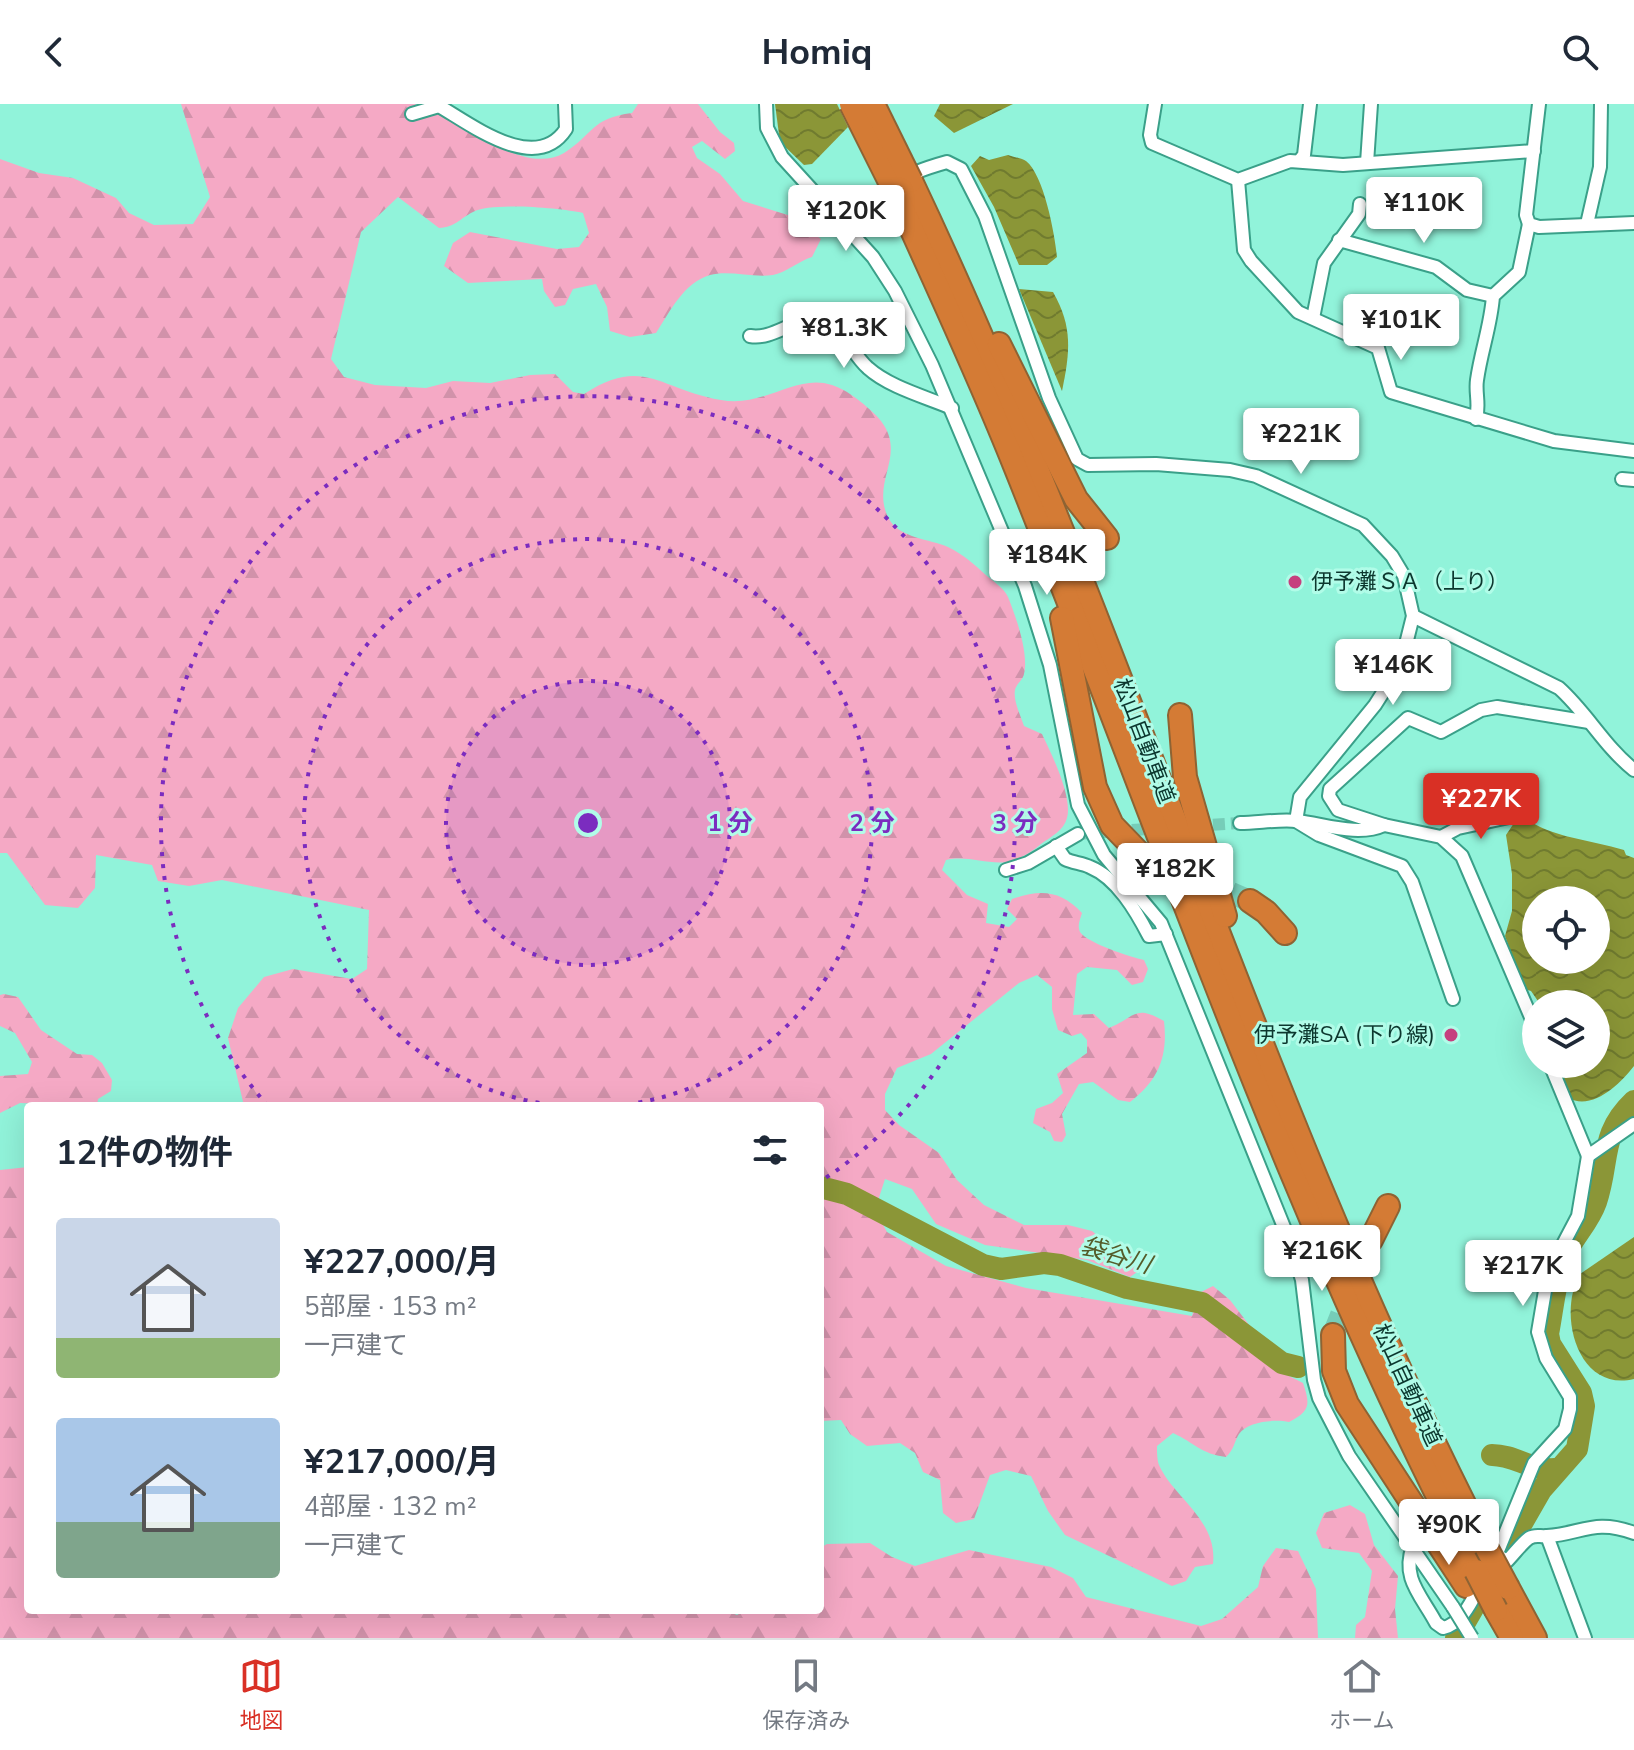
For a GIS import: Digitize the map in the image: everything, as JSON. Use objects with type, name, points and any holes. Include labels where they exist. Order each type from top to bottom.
[{"type":"highway","name":"松山自動車道","points":[[851,104],[956,276],[1029,449],[1323,1196],[1378,1325],[1497,1554],[1508,1588],[1535,1638]]},
{"type":"highway","name":"松山自動車道","points":[[873,104],[968,357],[1031,506],[1303,1203],[1471,1578]]},
{"type":"highway","points":[[902,186],[978,304],[1076,499],[1107,538]]},
{"type":"highway","points":[[968,357],[1060,608],[1085,718],[1095,787],[1112,825],[1140,854]]},
{"type":"highway","points":[[1180,715],[1185,777],[1206,853],[1238,959],[1323,1196]]},
{"type":"highway","points":[[1250,901],[1266,912],[1285,933]]},
{"type":"highway","points":[[1371,1240],[1388,1206]]},
{"type":"highway","points":[[1333,1335],[1334,1371],[1347,1404],[1471,1578],[1489,1627],[1512,1638]]},
{"type":"street","points":[[412,114],[439,106],[494,138],[520,146],[542,147],[553,145],[566,129],[565,104]]},
{"type":"street","points":[[766,104],[767,128],[782,157],[847,226],[895,291],[952,408],[999,517],[1050,665],[1078,805],[1104,855],[1149,904],[1166,934],[1292,1247],[1302,1280],[1319,1398],[1349,1456],[1453,1607],[1489,1627]]},
{"type":"street","points":[[1155,104],[1150,135],[1152,143],[1238,180],[1300,160],[1324,164],[1367,163],[1534,151]]},
{"type":"street","points":[[1300,160],[1304,155],[1310,104]]},
{"type":"street","points":[[1367,163],[1371,104]]},
{"type":"street","points":[[1476,419],[1479,406],[1476,381],[1491,320],[1493,296],[1519,272],[1529,224],[1526,215],[1539,104]]},
{"type":"street","points":[[1587,224],[1600,167],[1601,104]]},
{"type":"street","points":[[847,226],[870,197],[900,177],[947,162],[961,169],[985,216],[1049,398],[1077,459],[1088,465],[1106,467],[1156,464],[1230,470],[1256,476],[1363,525],[1392,556],[1404,576],[1413,616],[1401,664],[1375,705],[1300,797],[1296,821]]},
{"type":"street","points":[[1238,180],[1244,250],[1288,303],[1378,348],[1391,392],[1554,441],[1634,451]]},
{"type":"street","points":[[1313,318],[1319,277],[1339,240],[1359,214],[1360,204]]},
{"type":"street","points":[[1529,224],[1539,227],[1634,223]]},
{"type":"street","points":[[1339,240],[1436,267],[1467,290],[1493,296]]},
{"type":"street","points":[[750,336],[765,336],[800,321],[826,322],[838,330],[871,371],[952,408]]},
{"type":"street","points":[[1413,616],[1559,688],[1610,751],[1634,770]]},
{"type":"street","points":[[1522,996],[1462,856],[1441,837],[1384,825],[1338,810],[1329,796],[1330,789],[1408,718],[1441,732],[1481,710],[1497,707],[1589,722]]},
{"type":"street","points":[[1441,837],[1458,828],[1509,817]]},
{"type":"street","points":[[1296,821],[1319,835],[1402,866],[1412,882],[1453,999]]},
{"type":"street","points":[[1240,823],[1296,821],[1340,828],[1375,829],[1384,825]]},
{"type":"street","points":[[1006,870],[1028,863],[1078,834]]},
{"type":"street","points":[[1056,846],[1065,859],[1090,866],[1114,886],[1129,902],[1149,936],[1166,934]]},
{"type":"street","points":[[1413,1546],[1407,1562],[1408,1576],[1436,1623],[1443,1628],[1450,1627],[1465,1611],[1497,1554],[1534,1463],[1565,1429],[1570,1397],[1546,1358],[1538,1332],[1548,1273],[1578,1216],[1588,1156],[1556,1078]]},
{"type":"street","points":[[1588,1156],[1634,1124]]},
{"type":"street","points":[[1497,1554],[1531,1537],[1596,1527],[1618,1527],[1634,1533]]},
{"type":"street","points":[[1547,1536],[1585,1638]]},
{"type":"green space","points":[[181,104],[415,104],[519,155],[550,158],[574,146],[600,123],[632,113],[638,104],[698,104],[720,132],[734,143],[735,151],[725,159],[702,141],[692,147],[697,158],[720,174],[743,201],[791,216],[821,239],[812,257],[778,274],[717,274],[701,279],[678,299],[656,333],[630,337],[610,331],[607,307],[596,284],[573,289],[565,305],[555,307],[544,291],[542,279],[468,283],[444,266],[453,243],[470,232],[557,249],[579,247],[589,233],[583,213],[495,207],[473,212],[454,224],[439,228],[398,197],[361,232],[331,359],[344,377],[375,385],[426,388],[453,381],[490,383],[530,375],[555,374],[573,392],[584,394],[622,377],[638,376],[700,395],[737,401],[766,396],[806,383],[819,383],[842,389],[882,423],[891,450],[883,490],[889,519],[907,534],[959,553],[1006,594],[1025,656],[1024,674],[1015,690],[1016,704],[1024,726],[1042,734],[1067,799],[1067,818],[1063,826],[1026,855],[1000,863],[946,860],[942,870],[967,895],[988,904],[986,923],[1009,927],[1017,919],[1007,909],[1012,899],[1032,894],[1058,896],[1074,905],[1082,913],[1079,927],[1084,936],[1110,949],[1144,960],[1148,969],[1143,982],[1132,985],[1117,970],[1087,967],[1077,974],[1073,1015],[1094,1014],[1109,1028],[1135,1014],[1147,1013],[1164,1021],[1165,1034],[1163,1056],[1155,1076],[1140,1094],[1130,1102],[1118,1100],[1093,1082],[1079,1084],[1062,1114],[1066,1135],[1062,1142],[1054,1141],[1050,1132],[1033,1123],[1036,1109],[1052,1103],[1063,1093],[1057,1074],[1087,1053],[1087,1040],[1081,1033],[1072,1036],[1058,1030],[1052,1009],[1052,987],[1037,975],[1019,983],[931,1054],[897,1068],[885,1094],[885,1110],[899,1125],[939,1153],[957,1180],[984,1205],[1024,1225],[1068,1225],[1092,1231],[1109,1245],[1140,1259],[1143,1268],[1130,1277],[1087,1260],[985,1245],[936,1224],[912,1189],[885,1179],[875,1210],[887,1232],[946,1266],[1026,1288],[1192,1316],[1199,1293],[1213,1286],[1230,1300],[1263,1343],[1275,1369],[1303,1383],[1307,1406],[1289,1422],[1262,1422],[1249,1426],[1239,1434],[1226,1457],[1204,1451],[1173,1433],[1157,1446],[1158,1463],[1166,1477],[1209,1534],[1213,1564],[1195,1567],[1186,1581],[1172,1586],[1065,1535],[1048,1511],[1031,1476],[1006,1470],[990,1475],[974,1519],[956,1523],[943,1513],[940,1480],[923,1472],[915,1453],[900,1443],[867,1446],[850,1434],[841,1420],[824,1421],[824,1102],[243,1102],[228,1038],[238,1008],[264,977],[293,969],[352,979],[367,969],[369,910],[222,880],[189,886],[158,881],[152,865],[96,855],[95,888],[78,908],[45,905],[7,853],[0,853],[0,159],[39,173],[73,178],[116,198],[129,213],[154,225],[193,224],[210,197]]},
{"type":"green space","points":[[0,995],[18,997],[41,1030],[77,1054],[92,1055],[102,1063],[112,1080],[111,1091],[98,1102],[24,1102],[0,1113],[0,1076],[28,1074],[32,1062],[15,1033],[0,1026]]},
{"type":"green space","points":[[24,1167],[24,1614],[824,1614],[824,1546],[870,1543],[892,1557],[915,1566],[969,1550],[1051,1567],[1073,1578],[1086,1597],[1201,1626],[1222,1619],[1258,1587],[1263,1566],[1276,1548],[1298,1551],[1316,1589],[1318,1638],[0,1638],[0,1170]]},
{"type":"green space","points":[[1350,1505],[1365,1514],[1374,1545],[1398,1576],[1395,1609],[1398,1638],[1355,1638],[1356,1625],[1365,1617],[1372,1571],[1359,1553],[1322,1548],[1316,1533],[1324,1513]]},
{"type":"water","points":[[775,104],[837,104],[848,127],[812,164],[804,165],[780,142]]},
{"type":"water","points":[[940,104],[1013,104],[954,133],[934,116]]},
{"type":"water","points":[[1008,155],[1026,161],[1043,192],[1057,257],[1047,265],[1019,265],[994,207],[971,166],[980,156],[989,160]]},
{"type":"water","points":[[1019,289],[1053,292],[1059,305],[1068,340],[1062,391]]},
{"type":"water","points":[[1520,814],[1543,828],[1624,850],[1626,855],[1634,858],[1634,1066],[1614,1087],[1596,1098],[1577,1101],[1568,1098],[1560,1078],[1610,1078],[1610,990],[1524,989],[1505,936],[1512,911],[1512,874],[1506,835]]},
{"type":"water","points":[[1634,1237],[1634,1379],[1614,1380],[1598,1374],[1577,1346],[1572,1328],[1573,1290],[1580,1274]]},
{"type":"waterway","points":[[1456,1638],[1541,1490],[1577,1449],[1584,1406],[1581,1393],[1550,1344],[1548,1334],[1565,1255],[1596,1202],[1615,1125],[1634,1101]]},
{"type":"waterway","name":"袋谷川","points":[[824,1188],[847,1194],[983,1265],[1001,1269],[1044,1263],[1060,1265],[1127,1288],[1202,1303],[1282,1363],[1298,1367]]},
{"type":"waterway","name":"袋谷川","points":[[1492,1455],[1508,1457],[1538,1468],[1555,1469]]},
{"type":"tunnel","points":[[1195,826],[1240,823]]},
{"type":"tunnel","points":[[1078,834],[1161,828]]},
{"type":"tunnel","points":[[1140,854],[1250,901]]},
{"type":"tunnel","points":[[1333,1335],[1371,1240]]},
{"type":"place","name":"伊予灘ＳＡ（上り）","points":[[1295,582]]},
{"type":"place","name":"伊予灘SA (下り線)","points":[[1451,1035]]}]
